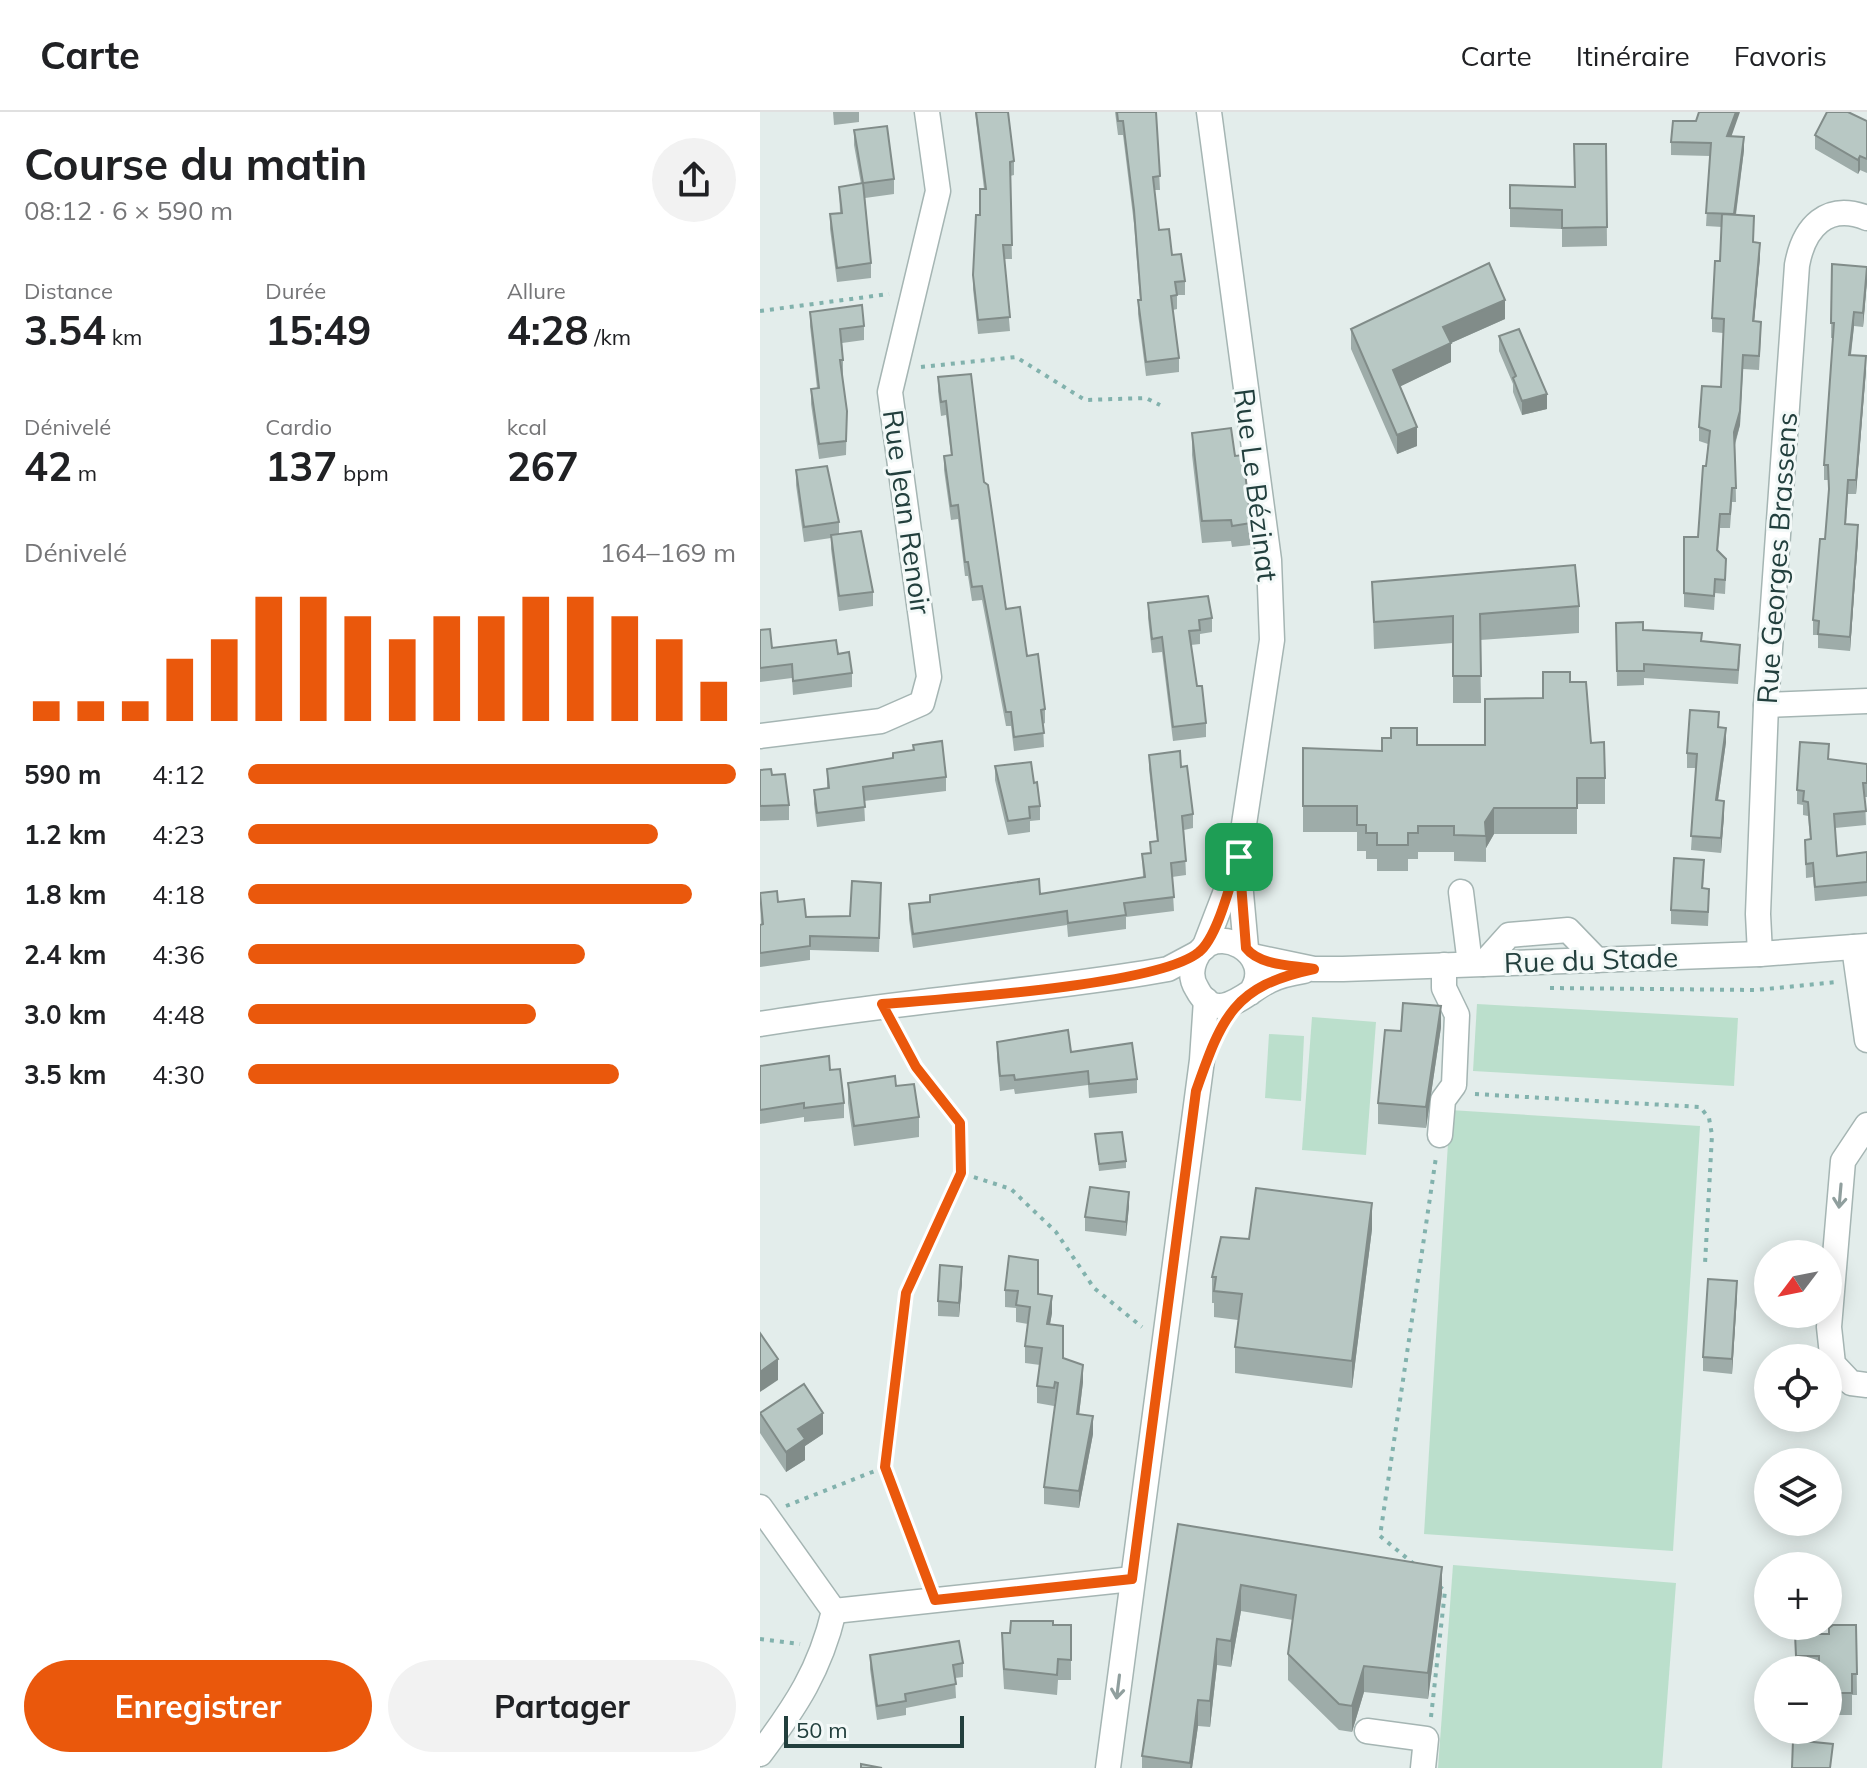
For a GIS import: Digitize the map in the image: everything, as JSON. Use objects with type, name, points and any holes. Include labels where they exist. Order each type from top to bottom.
[{"type":"street","name":"Rue Jean Renoir","points":[[760,736],[881,721],[922,703],[929,677],[890,392],[911,291],[938,191],[927,112]]},
{"type":"street","name":"Rue Le Bézinat","points":[[1201,950],[1239,857],[1272,640],[1269,560],[1209,112]]},
{"type":"street","name":"Rue Georges Brassens","points":[[1760,954],[1758,914],[1766,705],[1800,246],[1808,230],[1821,218],[1837,211],[1867,218]]},
{"type":"street","points":[[1766,705],[1867,701]]},
{"type":"street","name":"Rue Le Bézinat","points":[[1239,857],[1249,952]]},
{"type":"street","points":[[1461,892],[1477,964]]},
{"type":"street","points":[[760,1024],[882,1004],[1115,978],[1168,969],[1226,940],[1249,952],[1257,978],[1222,1024],[1196,1091]]},
{"type":"street","points":[[1860,946],[1867,1040]]},
{"type":"street","name":"Rue du Stade","points":[[1244,998],[1272,979],[1314,969],[1760,954],[1860,946]]},
{"type":"street","points":[[1108,1768],[1196,1091],[1202,997],[1192,974],[1201,950]]},
{"type":"street","name":"Rue du Stade","points":[[1249,952],[1314,969]]},
{"type":"street","points":[[1440,1135],[1443,1100],[1454,1085],[1457,1015],[1444,988],[1444,965]]},
{"type":"street","points":[[1115,978],[1169,983],[1217,1005],[1244,998]]},
{"type":"street","points":[[1867,1125],[1843,1161],[1829,1327],[1833,1364],[1851,1383],[1867,1385]]},
{"type":"street","points":[[760,1754],[798,1704],[826,1647],[834,1611],[762,1511]]},
{"type":"street","points":[[834,1611],[1132,1579]]},
{"type":"street","points":[[1367,1731],[1426,1739],[1423,1768]]},
{"type":"path","points":[[760,311],[911,291]]},
{"type":"path","points":[[896,370],[1016,357],[1085,400],[1146,398],[1160,405]]},
{"type":"path","points":[[882,1004],[916,1067],[960,1123],[961,1173],[906,1293],[885,1467],[935,1600]]},
{"type":"path","points":[[1449,1092],[1700,1107],[1709,1118],[1712,1135],[1705,1264]]},
{"type":"path","points":[[1424,1573],[1380,1536],[1440,1135]]},
{"type":"path","points":[[961,1173],[1011,1189],[1056,1232],[1094,1288],[1163,1344]]},
{"type":"path","points":[[762,1511],[885,1467]]},
{"type":"path","points":[[1426,1739],[1435,1703],[1445,1591],[1435,1582]]},
{"type":"path","points":[[760,1639],[826,1647]]},
{"type":"green space","points":[[1477,1004],[1738,1018],[1734,1086],[1473,1071]]},
{"type":"green space","points":[[1312,1017],[1376,1022],[1366,1155],[1302,1150]]},
{"type":"green space","points":[[1269,1034],[1304,1036],[1301,1101],[1265,1098]]},
{"type":"green space","points":[[1450,1110],[1700,1126],[1673,1551],[1424,1534]]},
{"type":"green space","points":[[1453,1565],[1676,1583],[1662,1768],[1438,1768]]},
{"type":"building","points":[[976,112],[1008,112],[1014,161],[1010,162],[1012,245],[1003,245],[1010,317],[978,320],[973,275],[976,215],[980,215],[980,189],[986,189]]},
{"type":"building","points":[[1117,112],[1156,112],[1160,176],[1153,177],[1159,230],[1169,229],[1172,255],[1181,254],[1185,281],[1175,282],[1177,295],[1171,296],[1179,358],[1146,362],[1138,300],[1141,300],[1134,210],[1123,121],[1118,121]]},
{"type":"building","points":[[1699,112],[1736,112],[1727,136],[1744,137],[1734,214],[1706,213],[1711,143],[1671,142],[1673,121],[1696,121]]},
{"type":"building","points":[[1827,112],[1848,112],[1867,121],[1867,159],[1860,156],[1858,160],[1815,135]]},
{"type":"building","points":[[887,126],[894,179],[863,183],[854,130]]},
{"type":"building","points":[[1574,144],[1606,144],[1607,227],[1562,228],[1562,210],[1510,208],[1510,185],[1575,187]]},
{"type":"building","points":[[863,183],[871,263],[837,268],[830,214],[842,213],[839,187]]},
{"type":"building","points":[[1722,214],[1754,216],[1753,242],[1760,243],[1753,321],[1761,322],[1759,356],[1743,355],[1740,411],[1734,432],[1736,488],[1732,488],[1730,514],[1720,514],[1717,550],[1726,559],[1725,580],[1715,579],[1714,596],[1684,593],[1684,537],[1698,537],[1703,466],[1706,466],[1710,431],[1699,427],[1702,386],[1721,387],[1724,319],[1712,318],[1715,261],[1720,261]]},
{"type":"building","points":[[1489,263],[1505,300],[1443,327],[1451,343],[1393,370],[1417,427],[1397,435],[1351,329]]},
{"type":"building","points":[[1832,264],[1867,267],[1863,313],[1854,312],[1849,355],[1866,356],[1856,480],[1848,480],[1845,524],[1858,525],[1850,637],[1818,634],[1819,621],[1813,620],[1820,539],[1825,539],[1829,489],[1828,465],[1824,465],[1834,323],[1831,323]]},
{"type":"building","points":[[862,305],[864,326],[840,329],[843,360],[840,360],[847,411],[846,441],[819,444],[811,389],[819,388],[810,312]]},
{"type":"building","points":[[1519,329],[1547,394],[1522,401],[1513,378],[1516,376],[1499,336]]},
{"type":"building","points":[[971,374],[984,482],[988,485],[1006,609],[1020,607],[1027,656],[1038,654],[1045,709],[1041,710],[1044,733],[1014,737],[1011,712],[1006,712],[982,586],[972,587],[968,562],[965,562],[958,505],[951,506],[944,456],[952,455],[946,401],[941,402],[938,377]]},
{"type":"building","points":[[1231,428],[1235,456],[1243,455],[1251,523],[1232,526],[1231,520],[1202,521],[1192,433]]},
{"type":"building","points":[[827,466],[839,522],[804,527],[796,470]]},
{"type":"building","points":[[861,531],[873,592],[839,596],[831,535]]},
{"type":"building","points":[[1575,565],[1579,606],[1480,614],[1481,676],[1453,676],[1453,616],[1374,622],[1372,582]]},
{"type":"building","points":[[1208,596],[1212,618],[1199,620],[1200,630],[1189,631],[1197,686],[1202,686],[1206,723],[1173,727],[1162,637],[1152,639],[1148,603]]},
{"type":"building","points":[[1643,622],[1643,630],[1702,633],[1701,641],[1740,645],[1738,670],[1644,664],[1644,671],[1617,671],[1616,623]]},
{"type":"building","points":[[770,629],[772,648],[836,640],[838,654],[849,652],[852,673],[793,681],[792,664],[760,668],[760,630]]},
{"type":"building","points":[[1543,672],[1570,672],[1570,682],[1586,682],[1591,743],[1604,742],[1605,778],[1577,778],[1577,808],[1494,808],[1485,822],[1486,836],[1454,835],[1454,826],[1418,826],[1418,833],[1408,833],[1408,845],[1377,845],[1377,833],[1366,833],[1366,825],[1357,825],[1357,806],[1303,806],[1303,748],[1382,751],[1382,738],[1391,738],[1391,728],[1417,728],[1417,745],[1485,745],[1485,699],[1543,698]]},
{"type":"building","points":[[1690,710],[1719,712],[1718,727],[1726,728],[1716,800],[1724,801],[1721,838],[1691,836],[1697,754],[1687,753]]},
{"type":"building","points":[[942,741],[946,777],[863,787],[865,807],[817,813],[814,790],[829,788],[827,769],[893,758],[893,753],[914,750],[913,745]]},
{"type":"building","points":[[1800,742],[1829,744],[1828,759],[1867,764],[1867,783],[1863,783],[1866,811],[1834,814],[1837,856],[1867,852],[1867,882],[1815,887],[1813,863],[1806,864],[1805,840],[1811,839],[1808,802],[1803,801],[1804,791],[1797,790]]},
{"type":"building","points":[[1180,751],[1181,767],[1187,766],[1193,814],[1182,816],[1186,861],[1171,863],[1174,897],[1124,903],[1126,915],[1068,923],[1067,911],[913,934],[909,904],[930,902],[930,895],[1039,879],[1040,894],[1145,877],[1142,854],[1151,853],[1150,842],[1158,841],[1149,755]]},
{"type":"building","points":[[1031,762],[1040,806],[1029,807],[1030,818],[1008,821],[995,766]]},
{"type":"building","points":[[771,769],[772,775],[785,774],[789,805],[760,806],[760,770]]},
{"type":"building","points":[[1674,858],[1704,860],[1702,888],[1709,889],[1708,912],[1671,910]]},
{"type":"building","points":[[852,881],[881,883],[879,938],[810,936],[810,946],[760,953],[760,925],[763,924],[760,893],[777,891],[778,902],[804,899],[806,917],[850,916]]},
{"type":"building","points":[[1403,1003],[1441,1006],[1426,1107],[1378,1103],[1385,1030],[1401,1031]]},
{"type":"building","points":[[1068,1030],[1071,1052],[1132,1043],[1137,1079],[1089,1084],[1088,1071],[1015,1080],[1014,1075],[1000,1076],[997,1042]]},
{"type":"building","points":[[829,1056],[830,1070],[840,1069],[844,1103],[804,1108],[804,1103],[760,1110],[760,1066]]},
{"type":"building","points":[[895,1076],[896,1086],[914,1084],[919,1117],[854,1126],[848,1083]]},
{"type":"building","points":[[1122,1132],[1126,1161],[1099,1164],[1095,1134]]},
{"type":"building","points":[[1090,1187],[1129,1192],[1126,1222],[1085,1217]]},
{"type":"building","points":[[1256,1188],[1372,1203],[1352,1361],[1235,1347],[1242,1294],[1214,1291],[1216,1277],[1212,1277],[1221,1237],[1249,1239]]},
{"type":"building","points":[[1009,1256],[1038,1260],[1038,1294],[1052,1296],[1047,1324],[1063,1326],[1063,1358],[1083,1365],[1077,1414],[1093,1416],[1079,1491],[1044,1487],[1058,1383],[1055,1382],[1054,1388],[1037,1386],[1042,1348],[1025,1346],[1030,1307],[1016,1305],[1018,1291],[1005,1290]]},
{"type":"building","points":[[940,1265],[962,1267],[959,1303],[938,1301]]},
{"type":"building","points":[[1708,1279],[1737,1281],[1732,1359],[1703,1357]]},
{"type":"building","points":[[760,1333],[778,1359],[760,1372]]},
{"type":"building","points":[[804,1384],[823,1413],[798,1429],[805,1439],[786,1452],[760,1413]]},
{"type":"building","points":[[1178,1524],[1442,1567],[1428,1673],[1364,1666],[1352,1706],[1339,1704],[1288,1654],[1296,1595],[1241,1585],[1231,1641],[1217,1639],[1210,1701],[1198,1700],[1190,1763],[1142,1756]]},
{"type":"building","points":[[1011,1621],[1053,1621],[1053,1625],[1071,1625],[1071,1660],[1058,1659],[1057,1675],[1004,1669],[1002,1633],[1010,1633]]},
{"type":"building","points":[[1842,1625],[1856,1625],[1857,1674],[1852,1674],[1852,1693],[1842,1693],[1842,1656],[1796,1656],[1795,1640],[1842,1640]]},
{"type":"building","points":[[959,1641],[963,1663],[953,1665],[956,1684],[905,1694],[906,1701],[877,1706],[870,1655]]},
{"type":"building","points":[[1793,1744],[1833,1744],[1830,1768],[1792,1768]]},
{"type":"building","points":[[861,1764],[882,1768],[861,1768]]},
{"type":"route","points":[[1239,857],[1246,948],[1252,956],[1264,960],[1314,969],[1272,979],[1238,1003],[1222,1024],[1196,1091],[1132,1579],[935,1600],[885,1467],[906,1293],[961,1173],[960,1123],[916,1067],[882,1004],[958,998],[1168,969],[1204,948],[1239,857]]}]
